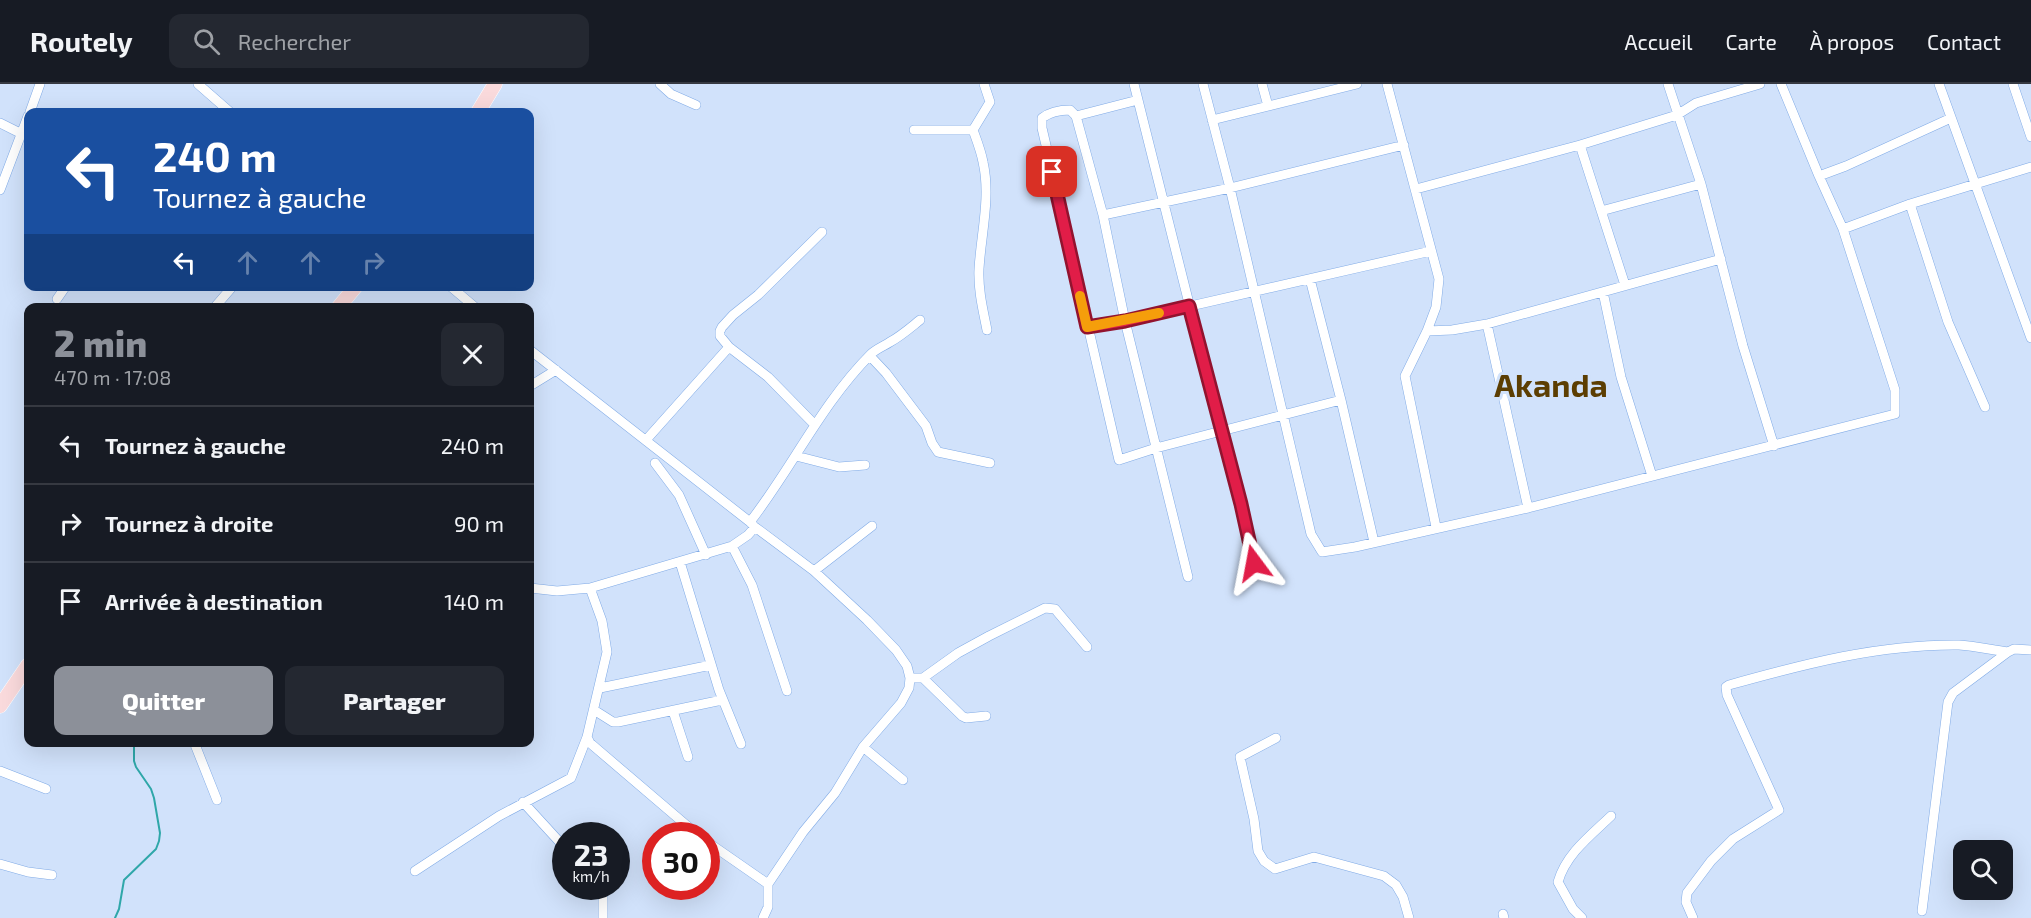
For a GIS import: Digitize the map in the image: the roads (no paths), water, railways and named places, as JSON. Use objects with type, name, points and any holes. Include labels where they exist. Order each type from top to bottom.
[{"type":"main road","points":[[480,108],[495,84]]},
{"type":"main road","points":[[342,303],[352,291]]},
{"type":"main road","points":[[0,706],[24,671]]},
{"type":"street","points":[[31,108],[40,84]]},
{"type":"street","points":[[198,84],[222,108]]},
{"type":"street","points":[[660,84],[672,94],[696,105]]},
{"type":"street","points":[[984,84],[990,102],[974,130],[984,163],[985,225],[979,269],[981,299],[987,330]]},
{"type":"street","points":[[1134,84],[1254,563]]},
{"type":"street","points":[[1203,84],[1230,188],[1311,534],[1322,552],[1528,508],[1895,414],[1895,390],[1843,229],[1781,84]]},
{"type":"street","points":[[1262,84],[1268,106]]},
{"type":"street","points":[[1212,120],[1357,84]]},
{"type":"street","points":[[1387,84],[1439,279],[1436,307],[1405,376],[1436,527]]},
{"type":"street","points":[[1668,84],[1701,184],[1743,346],[1774,446]]},
{"type":"street","points":[[1416,189],[1580,145],[1677,115],[1696,102],[1760,84]]},
{"type":"street","points":[[1939,84],[2031,338]]},
{"type":"street","points":[[2013,84],[2031,137]]},
{"type":"street","points":[[1076,116],[1138,100]]},
{"type":"street","points":[[1188,577],[1156,447],[1125,321],[1102,215],[1076,116],[1070,110],[1047,114],[1042,118],[1042,128],[1119,460],[1156,447],[1341,400]]},
{"type":"street","points":[[1819,176],[1856,162],[1951,118]]},
{"type":"street","points":[[0,123],[22,134]]},
{"type":"street","points":[[0,190],[24,128]]},
{"type":"street","points":[[914,130],[974,130]]},
{"type":"street","points":[[1580,145],[1625,285]]},
{"type":"street","points":[[1102,215],[1230,188],[1404,146]]},
{"type":"street","points":[[1843,229],[1910,204],[2031,167]]},
{"type":"street","points":[[1601,211],[1701,184]]},
{"type":"street","points":[[1910,204],[1948,322],[1985,408]]},
{"type":"street","points":[[815,425],[768,377],[729,347],[720,336],[722,327],[822,232]]},
{"type":"street","points":[[1087,327],[1125,321],[1431,251]]},
{"type":"street","points":[[1427,331],[1452,330],[1487,324],[1721,259]]},
{"type":"street","points":[[1310,279],[1374,542]]},
{"type":"street","points":[[57,299],[63,291]]},
{"type":"street","points":[[218,303],[228,291]]},
{"type":"street","points":[[456,291],[470,303]]},
{"type":"street","points":[[1603,292],[1621,378],[1652,476]]},
{"type":"street","points":[[534,588],[557,591],[590,588],[706,555],[732,546],[748,535],[752,524],[815,425],[870,356],[920,320]]},
{"type":"street","points":[[1487,324],[1528,508]]},
{"type":"street","points":[[646,440],[729,347]]},
{"type":"street","points":[[534,353],[814,571],[884,636],[907,666],[910,678],[909,688],[901,703],[863,747],[835,793],[803,832],[768,884],[768,907],[763,918]]},
{"type":"street","points":[[870,356],[886,373],[926,426],[934,448],[938,452],[990,463]]},
{"type":"street","points":[[534,384],[556,370]]},
{"type":"street","points":[[796,456],[839,467],[865,465]]},
{"type":"street","points":[[655,463],[679,495],[706,555]]},
{"type":"street","points":[[814,571],[872,526]]},
{"type":"street","points":[[732,546],[756,595],[787,691]]},
{"type":"street","points":[[680,562],[722,700],[741,744]]},
{"type":"street","points":[[415,871],[523,802],[570,778],[587,737],[600,688],[606,652],[602,621],[590,588]]},
{"type":"street","points":[[910,678],[923,678],[958,653],[1045,608],[1055,609],[1087,647]]},
{"type":"street","points":[[1693,918],[1686,902],[1687,893],[1711,861],[1733,839],[1779,810],[1727,695],[1726,687],[1815,661],[1896,648],[1960,645],[2008,652]]},
{"type":"street","points":[[1922,911],[1948,702],[1953,693],[2008,652],[2014,649],[2031,650]]},
{"type":"street","points":[[600,688],[711,665]]},
{"type":"street","points":[[923,678],[962,717],[986,716]]},
{"type":"street","points":[[594,710],[613,722],[618,722],[722,700]]},
{"type":"street","points":[[673,711],[688,757]]},
{"type":"street","points":[[587,737],[597,749],[683,822]]},
{"type":"street","points":[[1276,738],[1240,757],[1254,819],[1258,851],[1264,861],[1275,869],[1314,857],[1384,876],[1396,885],[1403,897],[1409,918]]},
{"type":"street","points":[[197,747],[217,800]]},
{"type":"street","points":[[863,747],[903,780]]},
{"type":"street","points":[[0,771],[46,789]]},
{"type":"street","points":[[523,802],[552,834]]},
{"type":"street","points":[[1582,918],[1573,909],[1558,882],[1563,866],[1578,847],[1611,816]]},
{"type":"street","points":[[720,851],[768,884]]},
{"type":"street","points":[[0,864],[28,872],[52,875]]},
{"type":"street","points":[[603,900],[603,918]]},
{"type":"waterway","points":[[115,918],[119,909],[124,880],[156,849],[160,833],[154,798],[151,789],[136,767],[134,747]]},
{"type":"district","name":"Akanda","points":[[1551,384]]}]
